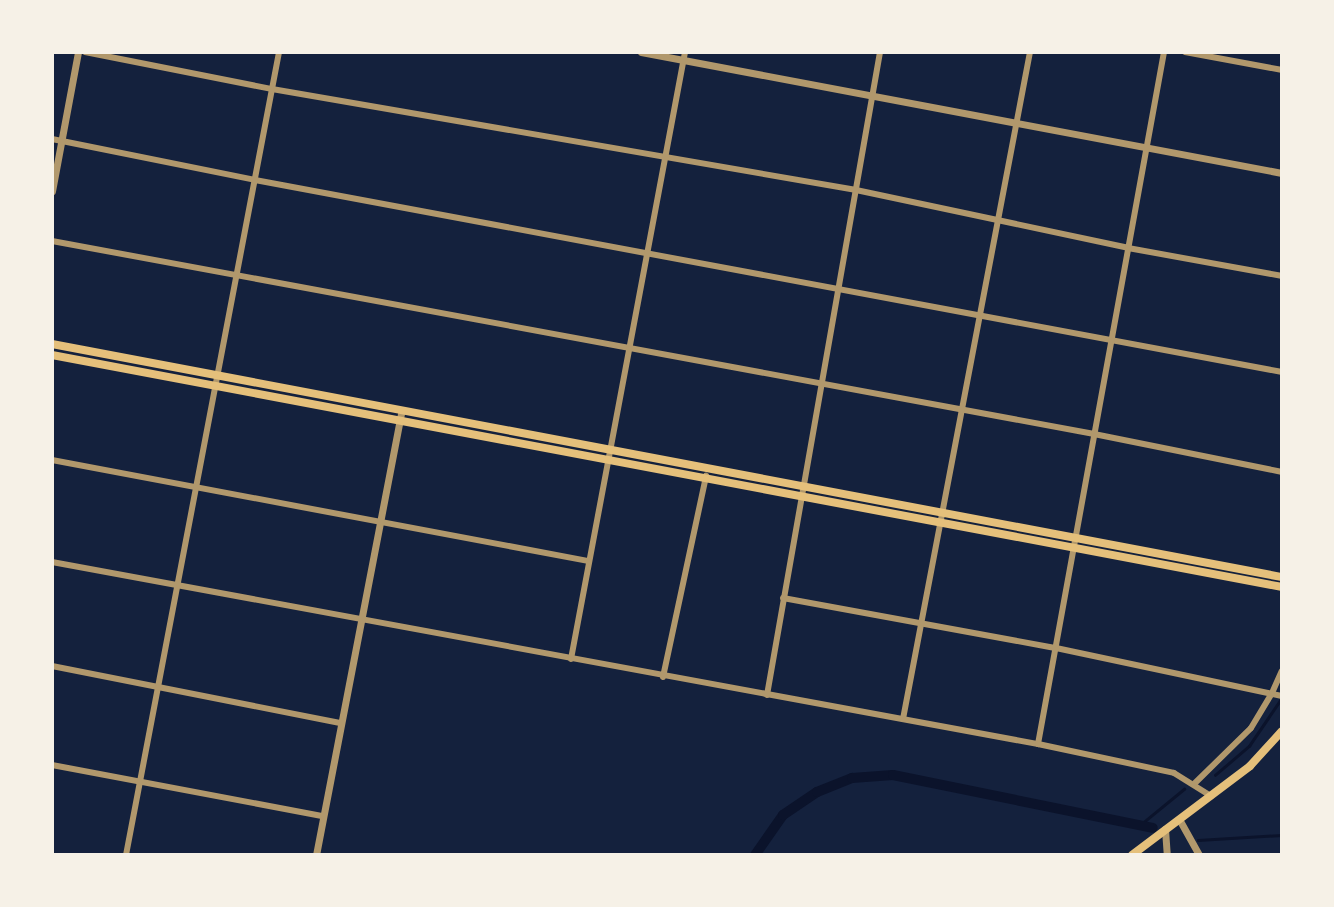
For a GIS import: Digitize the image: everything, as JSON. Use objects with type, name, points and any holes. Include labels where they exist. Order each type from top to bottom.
[{"type":"main road","points":[[52,344],[1282,577]]},
{"type":"main road","points":[[52,355],[1282,587]]},
{"type":"main road","points":[[1132,855],[1250,766],[1282,731]]},
{"type":"street","points":[[52,191],[78,52]]},
{"type":"street","points":[[85,52],[272,89],[666,155],[856,190],[1129,248],[1282,276]]},
{"type":"street","points":[[126,855],[279,52]]},
{"type":"street","points":[[641,52],[684,56],[872,95],[1282,173]]},
{"type":"street","points":[[767,695],[880,52]]},
{"type":"street","points":[[903,719],[1030,52]]},
{"type":"street","points":[[1038,744],[1164,52]]},
{"type":"street","points":[[1185,52],[1282,70]]},
{"type":"street","points":[[571,659],[587,561],[611,450],[684,56]]},
{"type":"street","points":[[52,139],[255,180],[1282,372]]},
{"type":"street","points":[[52,241],[823,383],[1282,472]]},
{"type":"street","points":[[316,855],[402,410]]},
{"type":"street","points":[[52,460],[587,561]]},
{"type":"street","points":[[663,677],[707,468]]},
{"type":"street","points":[[52,562],[663,677],[1038,744],[1174,773],[1195,783],[1211,796]]},
{"type":"street","points":[[783,598],[1056,648],[1282,696]]},
{"type":"street","points":[[52,666],[341,723]]},
{"type":"street","points":[[1195,783],[1251,727],[1282,671]]},
{"type":"street","points":[[52,765],[323,816]]},
{"type":"street","points":[[1179,819],[1199,855]]},
{"type":"street","points":[[1165,829],[1167,855]]},
{"type":"waterway","points":[[1215,775],[1249,746],[1281,699]]},
{"type":"waterway","points":[[755,855],[783,815],[817,792],[852,778],[893,775],[1153,828]]},
{"type":"waterway","points":[[1140,825],[1184,789]]},
{"type":"waterway","points":[[1198,840],[1282,835]]}]
